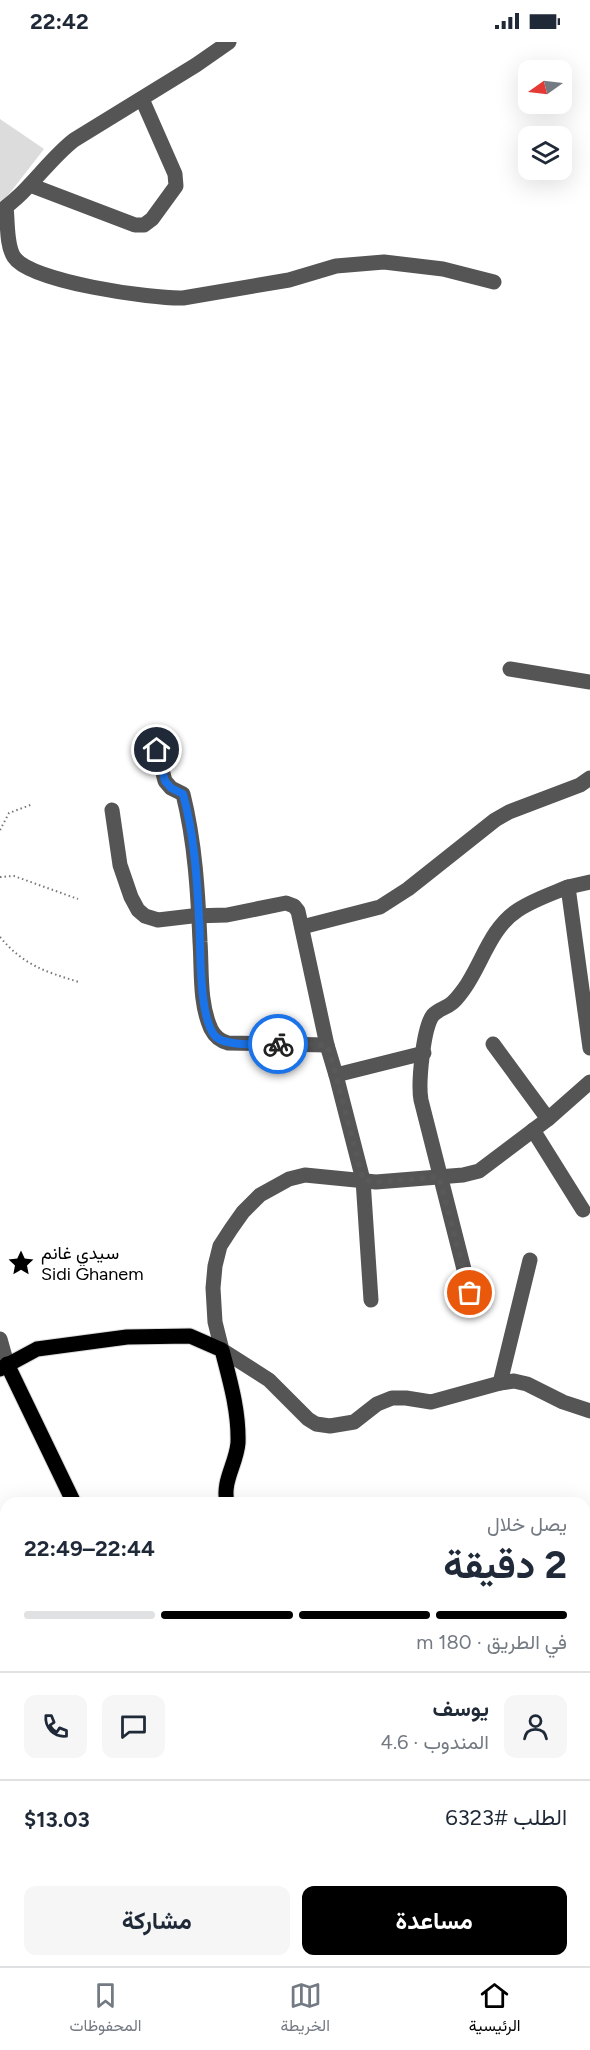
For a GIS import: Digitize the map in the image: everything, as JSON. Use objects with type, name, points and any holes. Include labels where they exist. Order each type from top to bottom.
[{"type":"main road","points":[[71,1497],[3,1366],[37,1349],[127,1337],[190,1336],[222,1350],[236,1405],[237,1447],[225,1485],[226,1497]]},
{"type":"street","points":[[229,42],[74,140],[56,154],[30,185],[3,209],[11,250],[18,261],[32,270],[83,286],[166,298],[183,298],[289,280],[345,265],[384,262],[443,269],[494,282]]},
{"type":"street","points":[[30,185],[135,225],[144,225],[152,219],[176,186],[175,174],[142,99]]},
{"type":"street","points":[[510,669],[590,682]]},
{"type":"street","points":[[157,750],[165,781],[171,788],[183,794],[192,839],[204,1001],[210,1027],[216,1036],[228,1043],[327,1045]]},
{"type":"street","points":[[302,927],[380,907],[408,889],[495,820],[509,812],[580,785],[590,778]]},
{"type":"street","points":[[112,810],[120,866],[138,909],[145,916],[158,920],[227,915],[286,903],[294,906],[298,911],[327,1045],[363,1180],[371,1300]]},
{"type":"street","points":[[470,1293],[439,1177],[419,1090],[419,1075],[428,1027],[436,1012],[453,1003],[465,988],[489,943],[504,922],[517,910],[568,887],[590,882]]},
{"type":"street","points":[[568,887],[590,1048]]},
{"type":"street","points":[[493,1044],[548,1119]]},
{"type":"street","points":[[336,1075],[424,1053]]},
{"type":"street","points":[[589,1406],[563,1402],[527,1384],[514,1381],[431,1402],[406,1398],[385,1400],[354,1422],[330,1426],[316,1424],[308,1419],[269,1380],[222,1350],[215,1322],[213,1288],[220,1246],[243,1212],[260,1195],[274,1186],[305,1175],[376,1182],[463,1175],[479,1171],[548,1119],[590,1082]]},
{"type":"street","points":[[533,1130],[583,1210]]},
{"type":"street","points":[[500,1383],[530,1260]]},
{"type":"street","points":[[0,1339],[3,1366]]},
{"type":"path","points":[[0,830],[9,813],[33,804]]},
{"type":"path","points":[[0,877],[14,876],[78,899]]},
{"type":"path","points":[[0,937],[12,951],[40,970],[79,982]]},
{"type":"shaded area","points":[[0,119],[44,149],[6,198],[0,201]]},
{"type":"way so far","points":[[278,1044],[327,1045],[363,1180],[376,1182],[439,1177],[470,1293]]},
{"type":"place","name":"سيدي غانم Sidi Ghanem","points":[[21,1263]]},
{"type":"route","points":[[157,750],[165,781],[171,788],[183,794],[192,839],[204,1001],[210,1027],[216,1036],[228,1043],[278,1044]]}]
